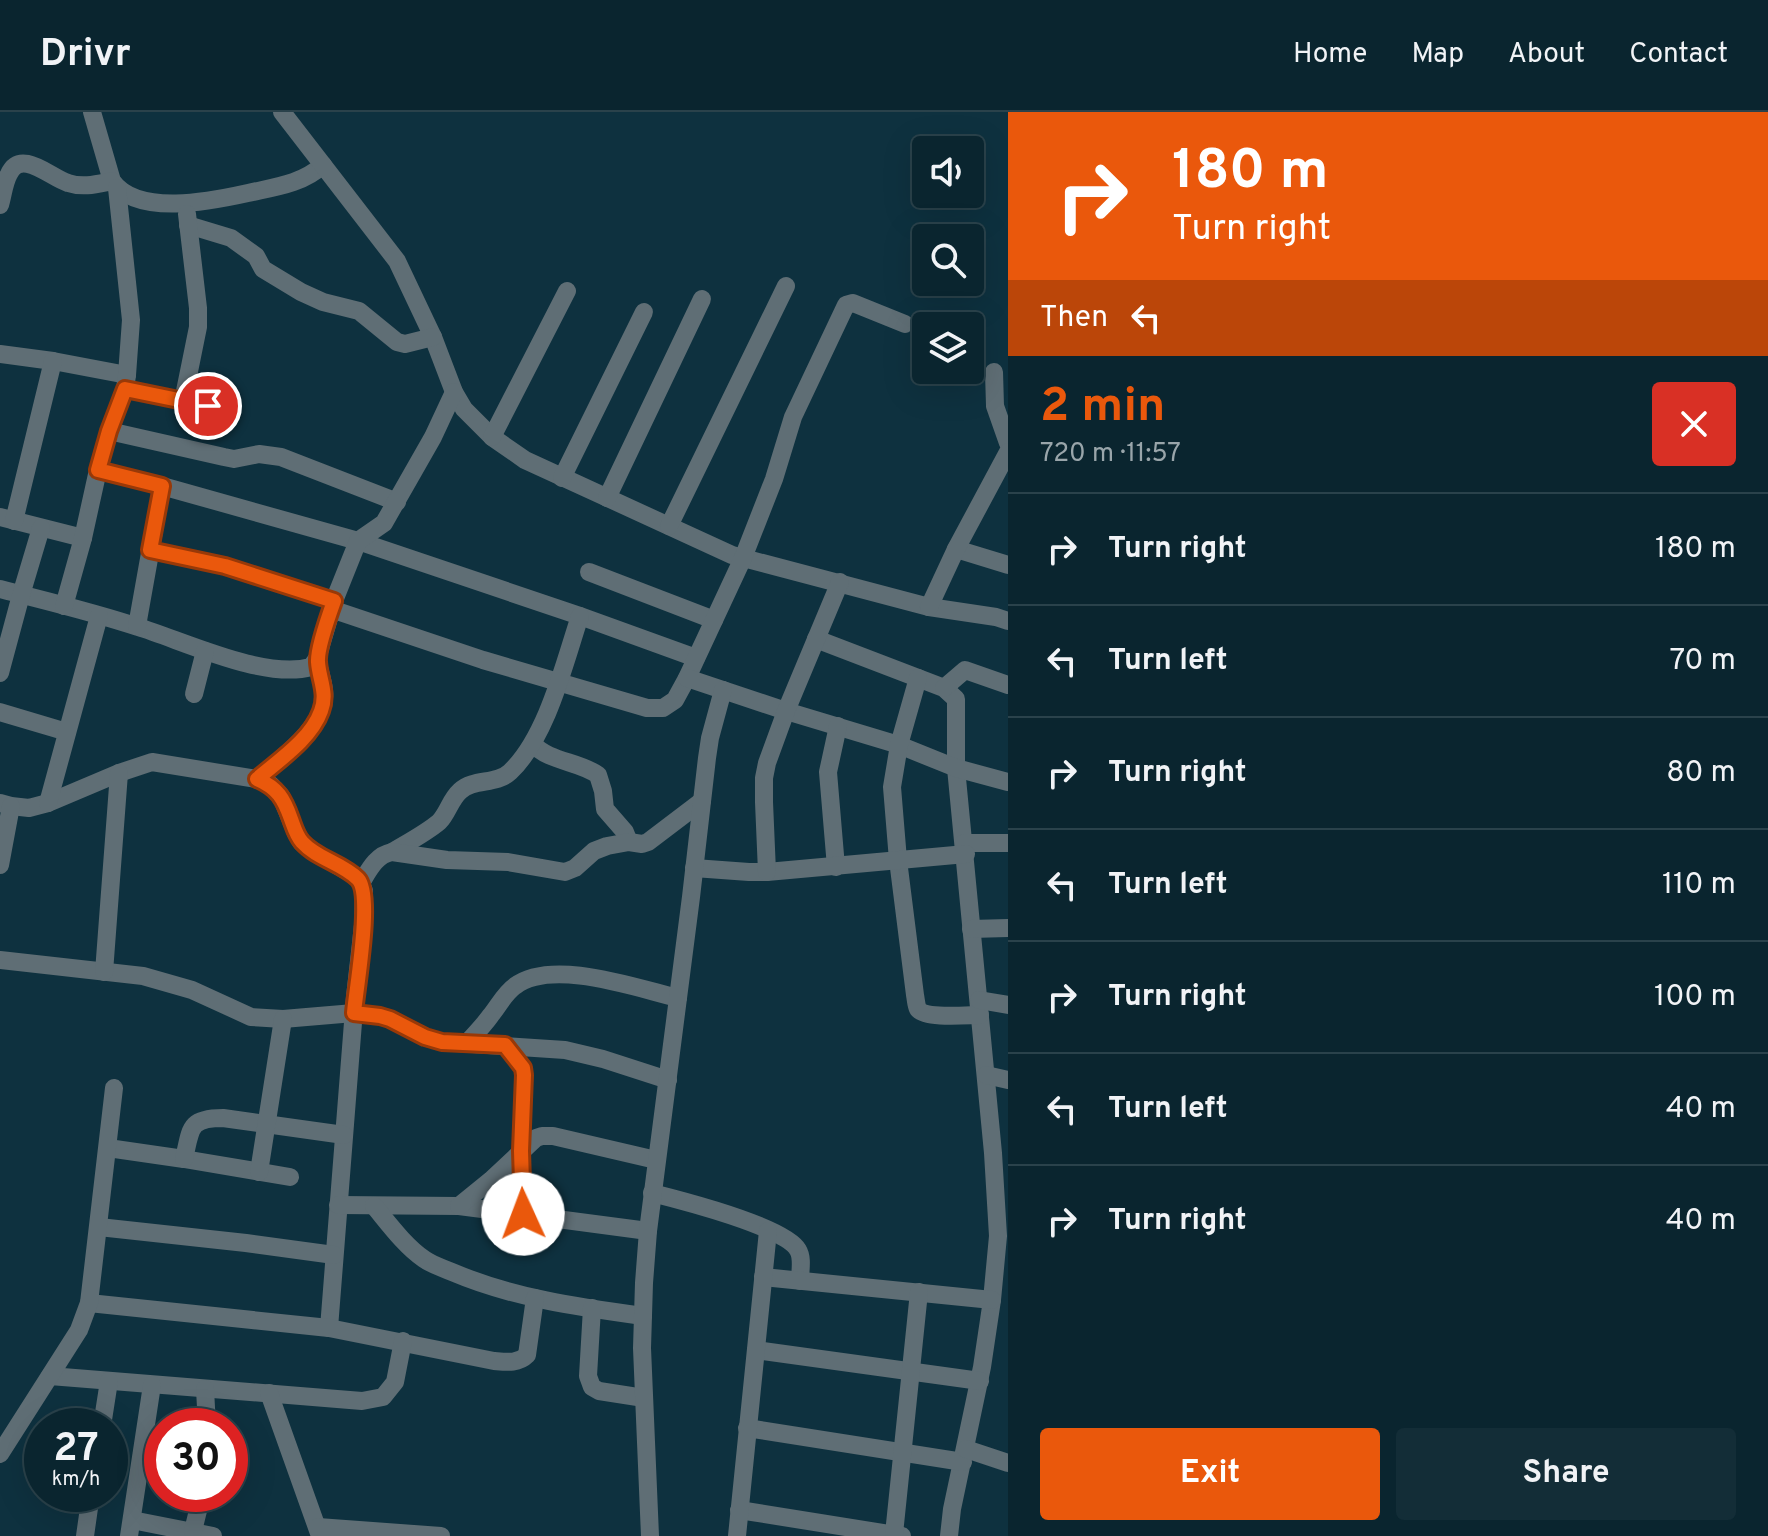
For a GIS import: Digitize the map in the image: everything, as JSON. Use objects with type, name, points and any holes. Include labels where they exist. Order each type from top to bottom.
[{"type":"street","points":[[64,606],[98,470],[126,382],[131,320],[115,185],[92,112]]},
{"type":"street","points":[[282,112],[397,261],[433,337],[454,392],[464,409],[492,437],[525,460],[732,555],[929,607],[1008,621]]},
{"type":"street","points":[[0,205],[9,172],[23,162],[70,184],[115,185],[132,196],[151,201],[186,203],[216,200],[294,182],[311,175],[323,165]]},
{"type":"street","points":[[183,401],[198,327],[186,203]]},
{"type":"street","points":[[188,225],[231,238],[256,256],[263,269],[323,302],[359,311],[397,342],[405,344],[433,337]]},
{"type":"street","points":[[669,526],[786,286]]},
{"type":"street","points":[[492,437],[567,291]]},
{"type":"street","points":[[607,498],[702,299]]},
{"type":"street","points":[[150,550],[225,566],[483,660],[647,708],[663,708],[675,700],[687,678],[743,558],[774,479],[793,417],[846,305],[853,303],[905,324]]},
{"type":"street","points":[[562,478],[644,312]]},
{"type":"street","points":[[0,354],[53,361],[183,401],[232,411]]},
{"type":"street","points":[[53,361],[7,519],[83,538]]},
{"type":"street","points":[[994,372],[995,406],[1008,443]]},
{"type":"street","points":[[0,589],[137,626],[238,661],[287,670],[311,667],[317,659],[332,605],[358,541],[384,523],[433,437],[454,392]]},
{"type":"street","points":[[109,431],[234,459],[259,454],[281,457],[397,502]]},
{"type":"street","points":[[929,607],[956,549],[1000,485],[1008,452]]},
{"type":"street","points":[[98,470],[358,541],[696,658]]},
{"type":"street","points":[[137,626],[162,486]]},
{"type":"street","points":[[0,673],[41,528]]},
{"type":"street","points":[[956,549],[1008,565]]},
{"type":"street","points":[[589,572],[714,620]]},
{"type":"street","points":[[767,872],[764,778],[767,763],[840,582]]},
{"type":"street","points":[[48,803],[99,616]]},
{"type":"street","points":[[392,852],[439,821],[462,789],[509,773],[533,744],[580,616]]},
{"type":"street","points":[[816,639],[944,688],[956,699],[956,768],[986,1075],[1000,1154],[1003,1237],[997,1310],[952,1509],[949,1536]]},
{"type":"street","points":[[194,694],[205,651]]},
{"type":"street","points":[[257,779],[301,739],[321,712],[325,692],[317,659]]},
{"type":"street","points":[[944,688],[965,670],[1008,685]]},
{"type":"street","points":[[687,678],[899,745],[956,768],[1008,782]]},
{"type":"street","points":[[918,678],[899,745],[892,801],[918,1009],[933,1015],[1008,1005]]},
{"type":"street","points":[[650,1536],[642,1348],[648,1231],[710,738],[723,690]]},
{"type":"street","points":[[0,712],[67,732]]},
{"type":"street","points":[[836,867],[828,772],[838,726]]},
{"type":"street","points":[[533,744],[539,751],[598,775],[605,809],[625,832],[629,842]]},
{"type":"street","points":[[0,865],[6,804],[29,808],[48,803],[152,762],[257,779],[271,785],[281,796],[301,842],[361,883],[364,891],[363,925],[329,1328]]},
{"type":"street","points":[[104,972],[119,773]]},
{"type":"street","points":[[361,883],[379,858],[392,852],[447,860],[508,862],[565,872],[575,868],[594,851],[607,846],[648,842],[702,801]]},
{"type":"street","points":[[694,868],[767,872],[836,867],[1008,843]]},
{"type":"street","points":[[971,929],[1008,928]]},
{"type":"street","points":[[0,960],[143,976],[192,990],[251,1017],[283,1019],[354,1013],[380,1016],[442,1042],[582,1053],[668,1080]]},
{"type":"street","points":[[467,1043],[512,988],[525,979],[539,975],[586,976],[678,998]]},
{"type":"street","points":[[259,1172],[283,1019]]},
{"type":"street","points":[[505,1045],[523,1068],[524,1075],[521,1151],[523,1214]]},
{"type":"street","points":[[986,1075],[1008,1080]]},
{"type":"street","points":[[0,1454],[79,1330],[89,1303],[114,1088]]},
{"type":"street","points":[[184,1159],[193,1126],[207,1118],[344,1135]]},
{"type":"street","points":[[459,1206],[542,1136],[656,1160]]},
{"type":"street","points":[[108,1148],[290,1177]]},
{"type":"street","points":[[652,1193],[694,1204],[791,1241],[800,1254],[800,1281]]},
{"type":"street","points":[[338,1205],[459,1206],[648,1231]]},
{"type":"street","points":[[374,1206],[425,1260],[474,1281],[535,1298],[643,1316]]},
{"type":"street","points":[[99,1227],[334,1255]]},
{"type":"street","points":[[737,1536],[768,1231]]},
{"type":"street","points":[[763,1277],[919,1292],[997,1310]]},
{"type":"street","points":[[739,1510],[899,1535],[903,1453],[919,1292]]},
{"type":"street","points":[[89,1303],[329,1328],[512,1362],[527,1355],[535,1298]]},
{"type":"street","points":[[592,1308],[588,1376],[592,1387],[599,1391],[644,1398]]},
{"type":"street","points":[[50,1376],[362,1401],[383,1397],[395,1382],[403,1341]]},
{"type":"street","points":[[756,1350],[980,1381]]},
{"type":"street","points":[[105,1408],[109,1381]]},
{"type":"street","points":[[152,1385],[131,1528],[193,1531],[213,1536]]},
{"type":"street","points":[[205,1389],[206,1408]]},
{"type":"street","points":[[269,1393],[319,1532],[441,1536]]},
{"type":"street","points":[[747,1428],[903,1453],[965,1456],[1008,1463]]},
{"type":"street","points":[[85,1536],[88,1512]]},
{"type":"street","points":[[193,1531],[198,1512]]},
{"type":"route","points":[[208,406],[125,389],[98,470],[162,486],[150,550],[225,566],[334,601],[317,659],[325,692],[321,712],[307,733],[257,779],[271,785],[281,796],[301,842],[361,883],[364,908],[354,1013],[390,1019],[442,1042],[505,1045],[523,1068],[523,1214]]}]
